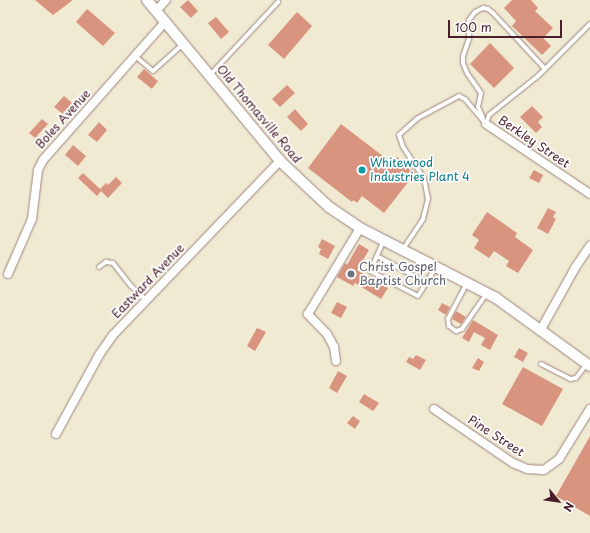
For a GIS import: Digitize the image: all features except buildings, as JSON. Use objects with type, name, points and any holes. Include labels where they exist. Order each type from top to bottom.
[{"type":"street","name":"Old Thomasville Road","points":[[147,0],[280,161],[329,207],[360,228],[487,293],[588,365]]},
{"type":"street","points":[[156,11],[166,0]]},
{"type":"street","name":"Boles Avenue","points":[[8,274],[32,219],[38,170],[44,160],[166,22]]},
{"type":"street","name":"Berkley Street","points":[[486,124],[590,194]]},
{"type":"street","name":"Eastward Avenue","points":[[56,434],[99,355],[113,335],[280,161]]},
{"type":"street","points":[[336,361],[334,348],[327,334],[308,314],[360,228]]},
{"type":"street","points":[[540,331],[590,246]]},
{"type":"street","name":"Pine Street","points":[[434,409],[513,463],[527,469],[544,470],[559,459],[590,408]]},
{"type":"lane","points":[[210,76],[278,2]]},
{"type":"lane","points":[[486,124],[478,107],[481,93],[467,73],[462,56],[469,39],[469,20],[475,12],[483,8],[488,9],[493,13],[545,69]]},
{"type":"lane","points":[[486,124],[489,116],[545,69],[590,24]]},
{"type":"lane","points":[[135,56],[154,70],[183,43]]},
{"type":"lane","points":[[403,250],[423,219],[428,199],[424,178],[403,148],[399,135],[418,118],[459,96],[465,99],[486,124]]},
{"type":"lane","points":[[384,240],[370,271],[418,296],[437,267]]},
{"type":"lane","points":[[376,256],[427,283]]},
{"type":"lane","points":[[99,267],[106,262],[113,263],[131,286],[146,300]]},
{"type":"lane","points":[[468,283],[448,318],[449,326],[456,331],[462,329],[487,293]]},
{"type":"lane","points":[[541,364],[570,379],[576,378],[588,365]]},
{"type":"place","name":"Whitewood Industries Plant 4","points":[[362,170]]},
{"type":"place","name":"Christ Gospel Baptist Church","points":[[351,274]]}]
